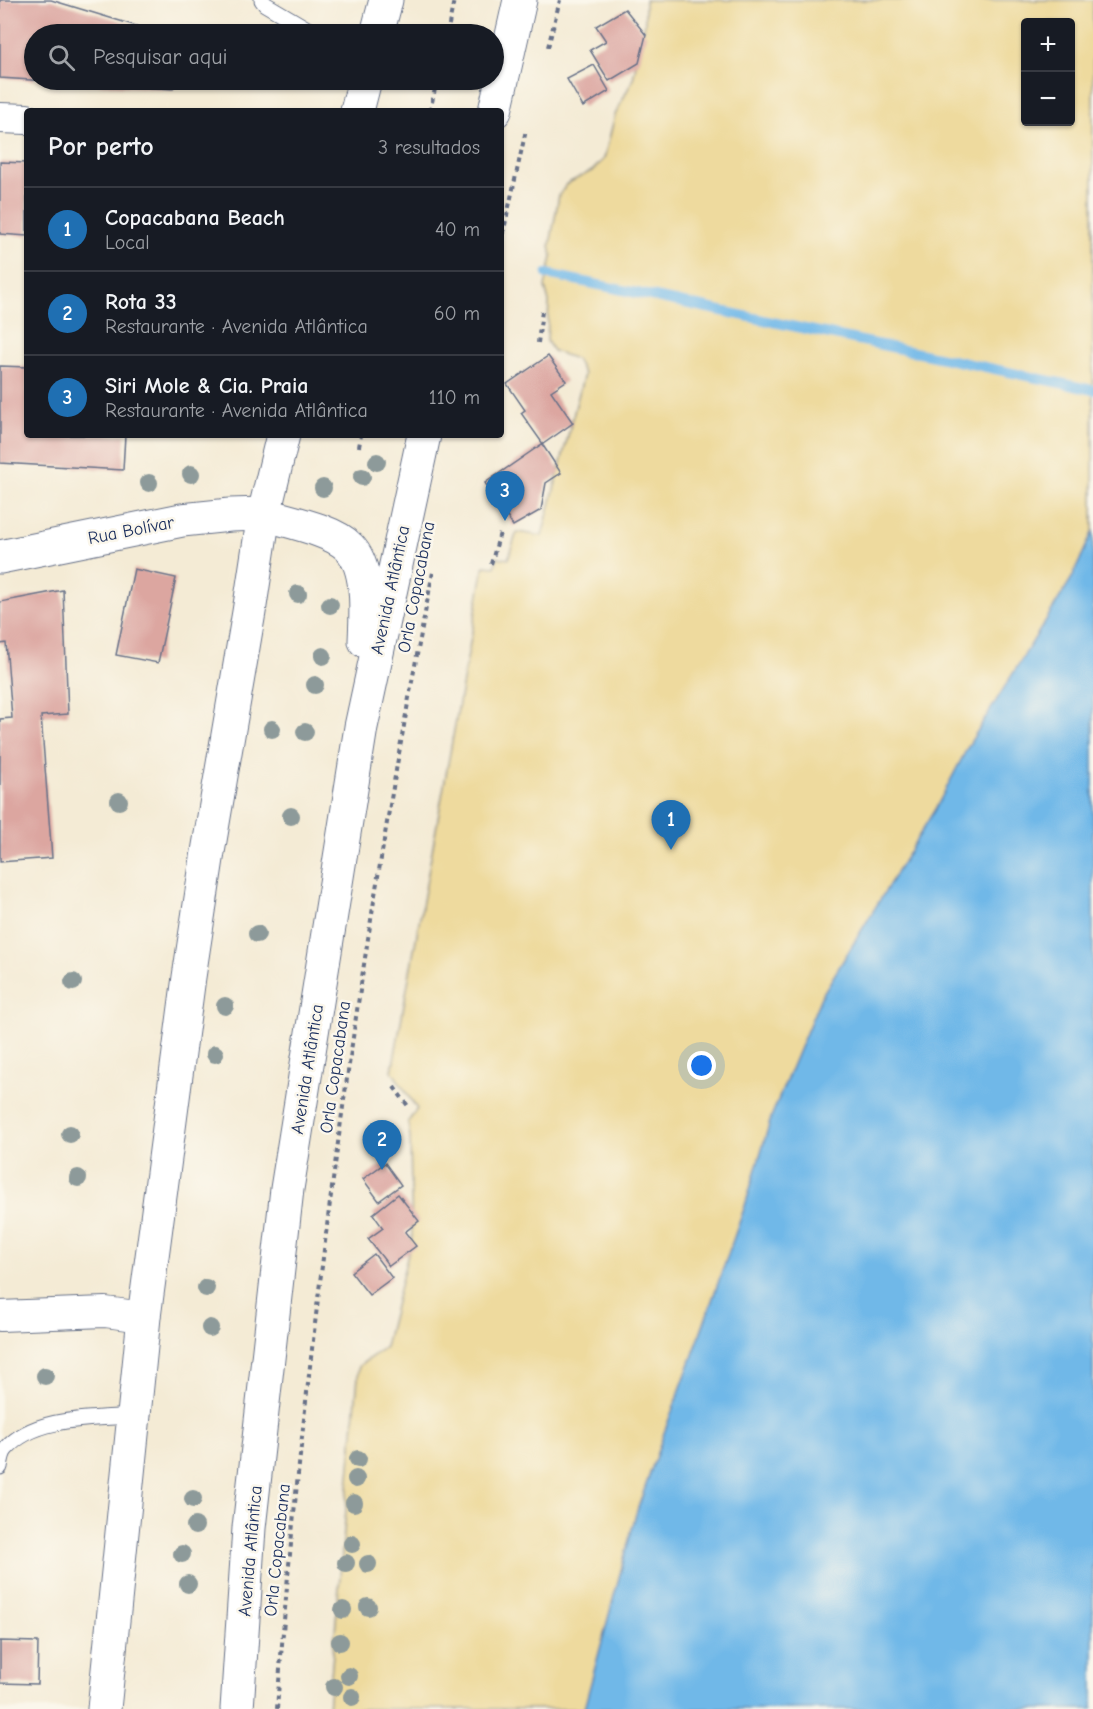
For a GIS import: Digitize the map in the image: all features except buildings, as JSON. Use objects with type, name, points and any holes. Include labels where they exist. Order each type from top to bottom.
[{"type":"main road","points":[[380,24],[386,0]]},
{"type":"main road","points":[[504,71],[520,0]]},
{"type":"main road","points":[[358,108],[362,90]]},
{"type":"main road","points":[[496,108],[500,90]]},
{"type":"main road","points":[[104,1709],[144,1317],[203,886],[264,514],[282,438]]},
{"type":"main road","name":"Avenida Atlântica","points":[[237,1709],[249,1528],[287,1190],[361,726],[423,438]]},
{"type":"main road","name":"Rua Bolívar","points":[[0,557],[182,520],[230,515],[264,514],[336,537],[350,547],[364,581],[366,617],[361,726]]},
{"type":"street","points":[[0,118],[24,118]]},
{"type":"street","points":[[0,1317],[105,1312],[144,1317]]},
{"type":"lane","points":[[262,0],[299,24]]},
{"type":"lane","points":[[0,1467],[4,1450],[22,1435],[37,1429],[61,1421],[134,1416]]},
{"type":"path","points":[[449,24],[454,0]]},
{"type":"path","points":[[431,108],[435,90]]},
{"type":"path","points":[[538,342],[542,311]]},
{"type":"path","points":[[358,447],[360,438]]},
{"type":"path","points":[[491,564],[500,533]]},
{"type":"path","name":"Orla Copacabana","points":[[277,1709],[285,1604],[311,1348],[346,1082],[379,862],[433,570]]},
{"type":"path","points":[[394,1087],[408,1106]]},
{"type":"sand","points":[[645,0],[1093,0],[1093,531],[1072,578],[970,743],[937,806],[821,997],[772,1115],[745,1206],[636,1514],[584,1709],[328,1709],[359,1366],[385,1347],[412,1237],[408,1122],[417,1109],[392,1071],[484,566],[495,567],[497,557],[508,559],[517,532],[542,536],[584,374],[576,359],[553,351],[547,341],[549,302],[545,287],[552,257],[550,245],[559,195],[568,183],[592,171],[604,159],[615,115],[633,79],[645,23]]},
{"type":"water","points":[[1093,531],[1093,1709],[584,1709],[636,1514],[745,1206],[772,1115],[821,997],[937,806],[970,743],[1072,578]]},
{"type":"waterway","points":[[547,274],[1093,390]]},
{"type":"place","name":"Siri Mole & Cia. Praia","points":[[505,521]]},
{"type":"place","name":"Copacabana Beach","points":[[671,850]]},
{"type":"place","name":"Rota 33","points":[[382,1170]]}]
